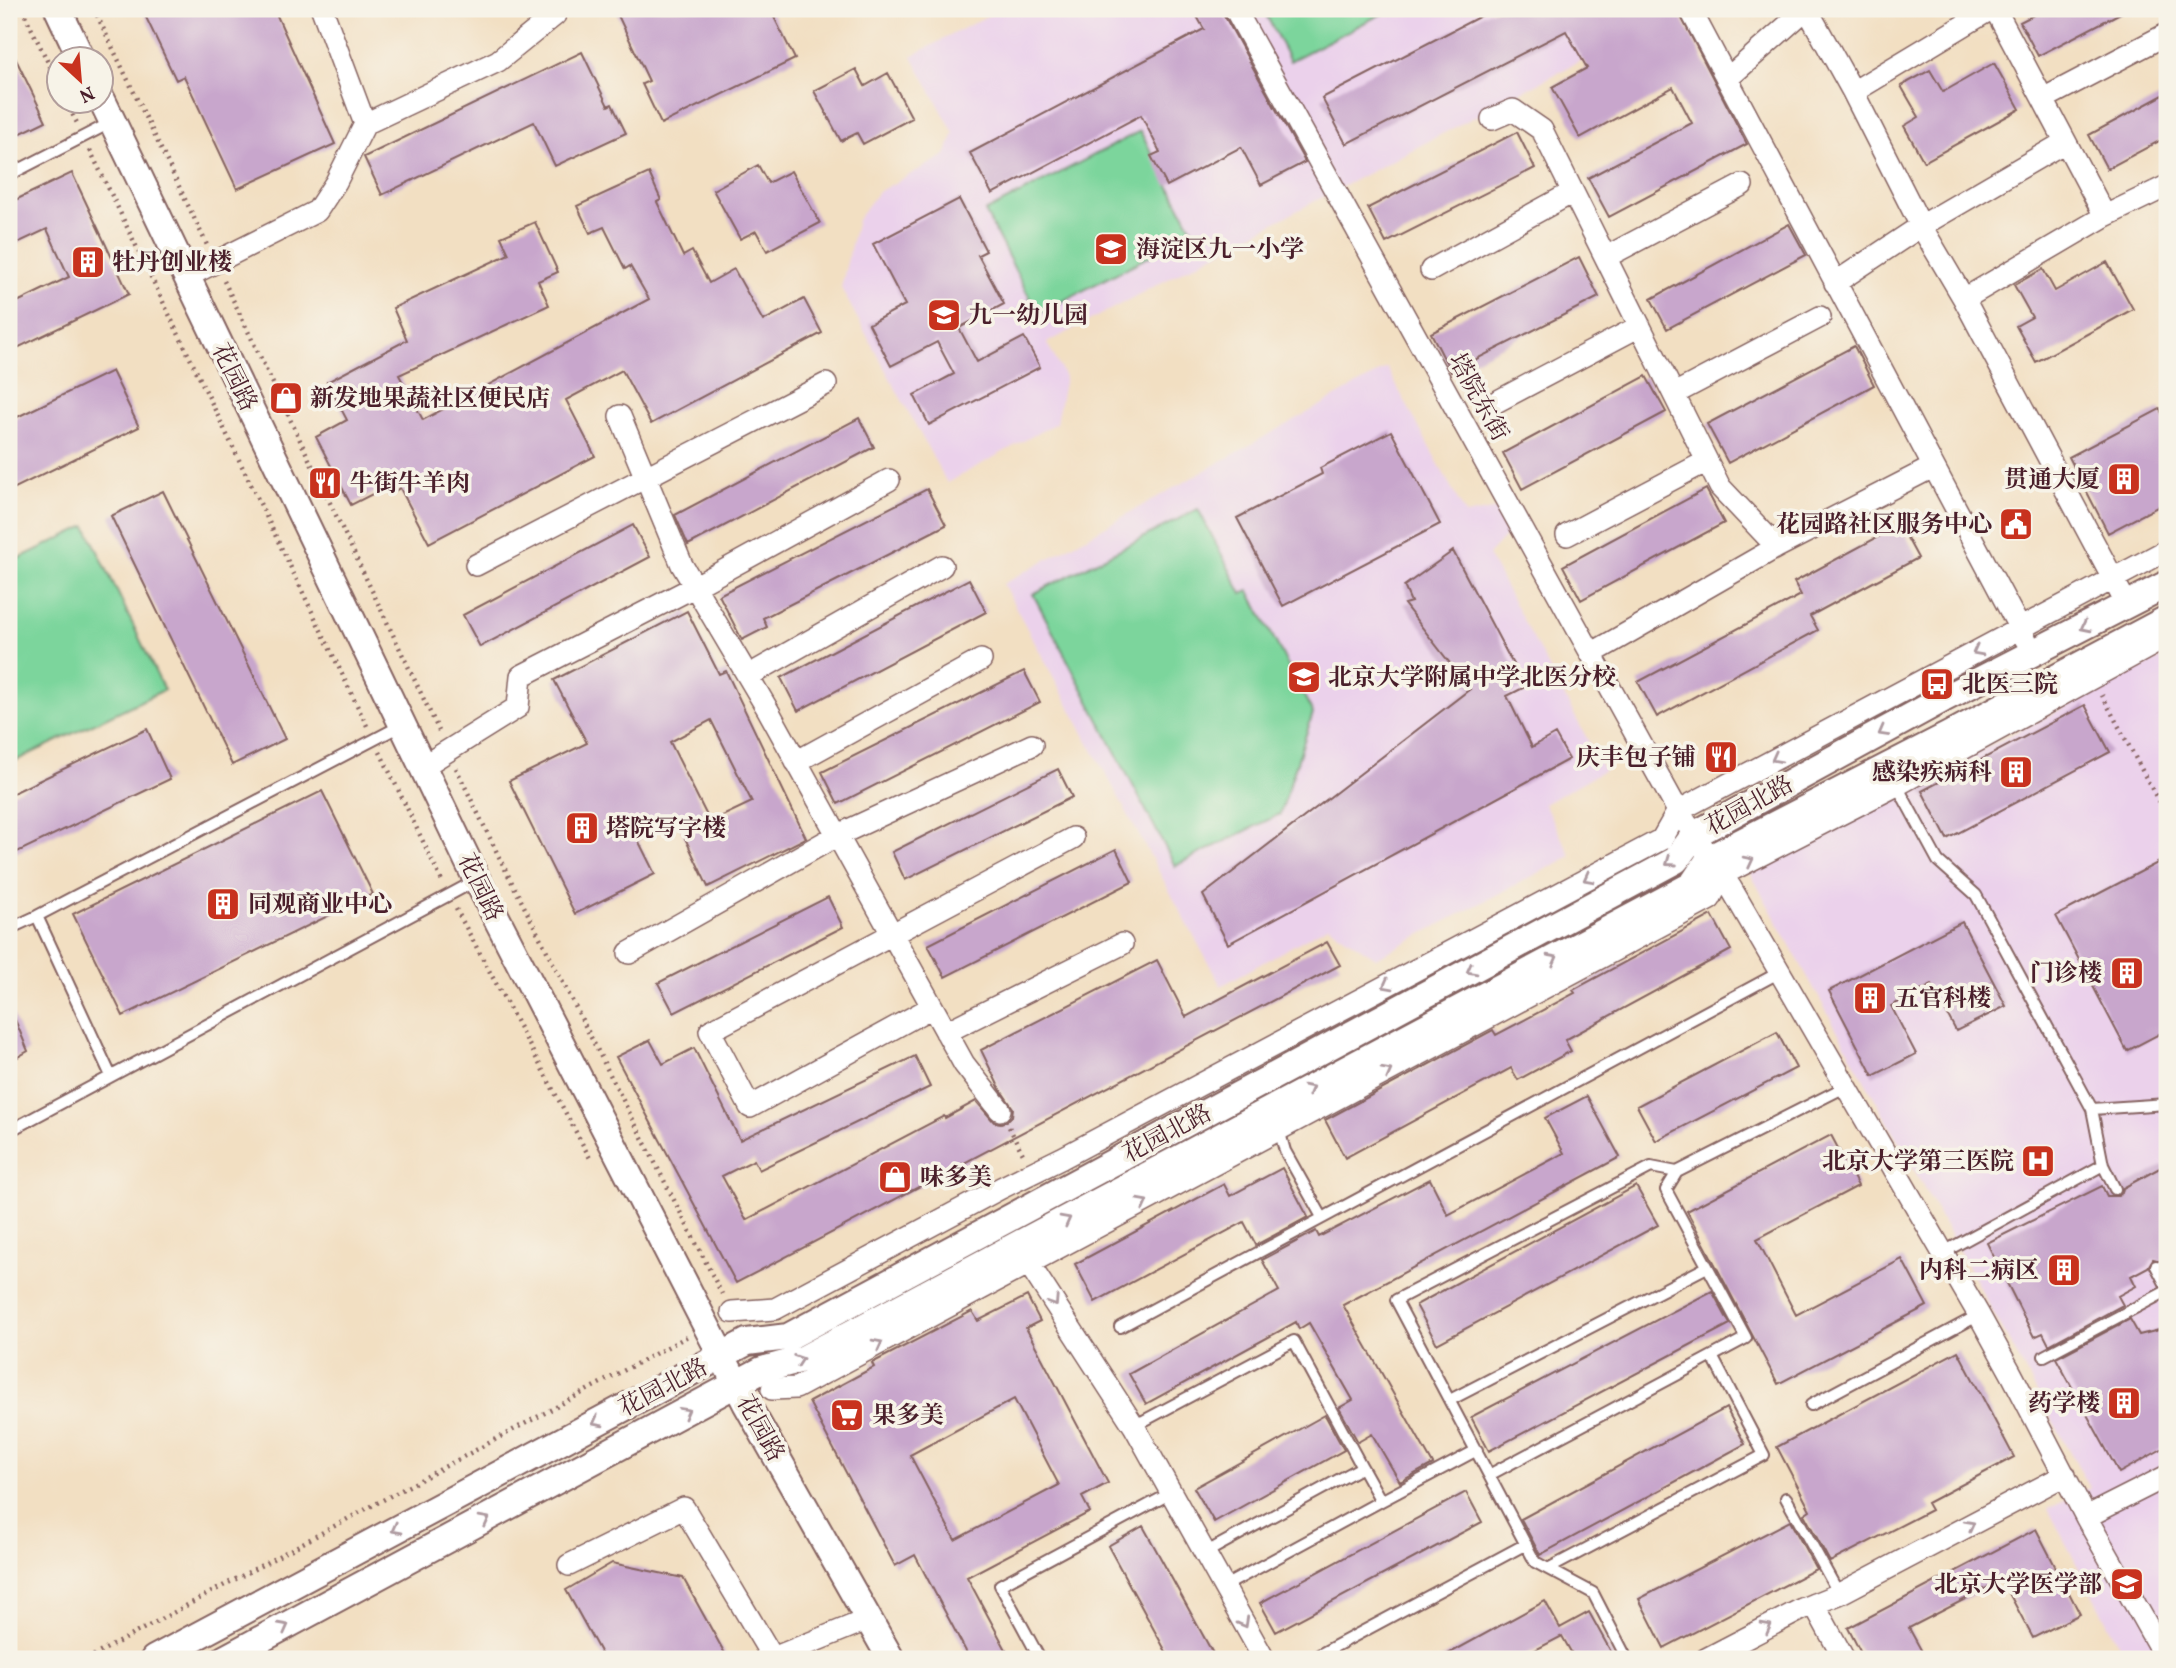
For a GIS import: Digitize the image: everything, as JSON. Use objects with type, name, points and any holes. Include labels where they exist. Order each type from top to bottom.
[{"type":"street","points":[[58,9],[75,46]]},
{"type":"street","points":[[322,9],[365,124]]},
{"type":"street","points":[[186,277],[317,211],[336,182],[365,124],[498,61],[555,15],[552,9]]},
{"type":"street","name":"塔院东街","points":[[1235,9],[1678,811],[1716,867],[1780,972],[1979,1315],[2086,1517],[2166,1659]]},
{"type":"street","points":[[1690,9],[2033,654]]},
{"type":"street","points":[[1727,79],[1807,9],[1853,92],[1921,226],[1964,299],[2127,605]]},
{"type":"street","points":[[1853,92],[1993,9],[2105,216]]},
{"type":"street","points":[[2043,99],[2167,34]]},
{"type":"street","points":[[1492,119],[1513,110],[1542,130],[1720,487],[1777,547]]},
{"type":"street","name":"花园路","points":[[109,116],[696,1331],[712,1361],[736,1384],[891,1659]]},
{"type":"street","points":[[1835,283],[1921,226],[2065,142]]},
{"type":"street","points":[[1606,257],[1742,185]]},
{"type":"street","points":[[1964,299],[2105,216],[2167,186]]},
{"type":"street","points":[[1431,270],[1573,192]]},
{"type":"street","points":[[1674,394],[1820,317]]},
{"type":"street","points":[[1496,402],[1640,326]]},
{"type":"street","points":[[477,565],[826,384]]},
{"type":"street","points":[[620,416],[682,565],[748,676],[964,1064],[1000,1110]]},
{"type":"street","points":[[1567,535],[1707,461]]},
{"type":"street","points":[[1591,654],[1777,547],[1933,467]]},
{"type":"street","points":[[422,767],[518,707],[521,676],[695,587],[889,480]]},
{"type":"street","points":[[732,1312],[775,1309],[1074,1152],[1662,839],[1678,811],[2167,551]]},
{"type":"street","points":[[748,676],[942,566]]},
{"type":"street","name":"花园北路","points":[[153,1659],[747,1342],[788,1337],[1676,860],[1694,835],[1943,699],[2167,584]]},
{"type":"street","name":"花园北路","points":[[224,1659],[761,1370],[803,1359],[1027,1253],[1274,1120],[1692,885],[1716,867],[1892,776],[2167,619]]},
{"type":"street","points":[[1892,776],[2093,678],[2167,637]]},
{"type":"street","points":[[796,762],[981,660]]},
{"type":"street","points":[[629,953],[836,836],[1032,745]]},
{"type":"street","points":[[932,1007],[750,1107],[710,1031],[1073,838]]},
{"type":"street","points":[[946,1032],[1122,944]]},
{"type":"street","points":[[772,1389],[796,1388],[1027,1253],[1134,1426],[1264,1659]]},
{"type":"street","points":[[1706,1659],[1839,1594],[2065,1475]]},
{"type":"street","points":[[2086,1517],[2167,1476]]},
{"type":"street","points":[[569,1565],[684,1508],[773,1658],[869,1619]]},
{"type":"street","points":[[1814,1604],[1843,1659]]},
{"type":"lane","points":[[9,175],[83,137],[102,116]]},
{"type":"lane","points":[[9,929],[402,725]]},
{"type":"lane","points":[[1892,776],[1938,861],[1976,895],[2092,1109],[2103,1165],[2115,1189]]},
{"type":"lane","points":[[9,1131],[477,880]]},
{"type":"lane","points":[[37,916],[111,1076]]},
{"type":"lane","points":[[1120,1326],[1780,972]]},
{"type":"lane","points":[[1489,1475],[1746,1338],[1666,1189],[1677,1172],[1845,1087]]},
{"type":"lane","points":[[2092,1109],[2167,1104]]},
{"type":"lane","points":[[1274,1120],[1285,1151],[1322,1217]]},
{"type":"lane","points":[[1942,1253],[2103,1165]]},
{"type":"lane","points":[[1627,1659],[1593,1593],[1535,1562],[1396,1300],[1651,1167],[1677,1172]]},
{"type":"lane","points":[[2044,1356],[2167,1289],[2156,1266]]},
{"type":"lane","points":[[1450,1400],[1707,1267]]},
{"type":"lane","points":[[1811,1405],[1979,1315]]},
{"type":"lane","points":[[1134,1426],[1294,1341],[1381,1501]]},
{"type":"lane","points":[[1548,1569],[1763,1455],[1712,1356]]},
{"type":"lane","points":[[1223,1587],[1476,1450]]},
{"type":"lane","points":[[1205,1553],[1362,1467]]},
{"type":"lane","points":[[1040,1659],[1000,1586],[1171,1493]]},
{"type":"lane","points":[[1786,1497],[1839,1594]]},
{"type":"lane","points":[[1319,1655],[1526,1544]]},
{"type":"path","points":[[22,9],[46,58]]},
{"type":"path","points":[[94,9],[503,865],[732,1312]]},
{"type":"path","points":[[73,116],[449,895],[594,1165]]},
{"type":"path","points":[[2093,678],[2161,806]]},
{"type":"path","points":[[87,1659],[696,1331],[712,1361]]},
{"type":"shaded area","name":"海淀区九一小学","points":[[1000,9],[1556,9],[1582,60],[1047,343],[1065,377],[1056,423],[947,483],[841,288],[857,220],[878,192],[946,155],[954,133],[912,56]]},
{"type":"shaded area","name":"北京大学附属中学北医分校","points":[[1387,368],[1466,515],[1502,508],[1513,528],[1488,555],[1604,770],[1544,804],[1571,856],[1376,958],[1328,926],[1221,986],[1003,584]]},
{"type":"shaded area","name":"北京大学第三医院","points":[[2167,655],[2167,1659],[2126,1659],[2048,1509],[2090,1488],[1748,869]]},
{"type":"green space","points":[[1263,9],[1391,9],[1290,61]]},
{"type":"green space","points":[[1140,131],[1194,233],[1038,314],[985,212]]},
{"type":"green space","points":[[1198,509],[1242,594],[1249,591],[1313,713],[1280,814],[1175,866],[1033,594]]},
{"type":"green space","points":[[86,526],[164,690],[9,764],[9,563]]},
{"type":"building","points":[[142,9],[274,9],[335,144],[237,189],[184,76],[176,80]]},
{"type":"building","points":[[615,9],[770,9],[795,59],[661,124],[642,84],[649,81]]},
{"type":"building","points":[[1193,9],[1222,9],[1305,162],[1261,185],[1241,147],[1167,186],[1151,156],[1160,152],[1141,115],[992,194],[970,153],[1204,29]]},
{"type":"building","points":[[1494,9],[1677,9],[1747,144],[1609,217],[1588,178],[1692,123],[1673,87],[1580,138],[1552,87],[1587,68],[1566,31],[1346,144],[1322,98]]},
{"type":"building","points":[[2045,9],[2128,9],[2038,56],[2020,22]]},
{"type":"building","points":[[9,45],[46,121],[9,139]]},
{"type":"building","points":[[582,52],[608,106],[612,104],[626,133],[555,166],[534,122],[382,195],[364,157]]},
{"type":"building","points":[[1994,63],[2020,109],[1924,162],[1904,126],[1919,117],[1901,86],[1930,70],[1943,92]]},
{"type":"building","points":[[856,69],[865,86],[888,73],[912,118],[863,144],[857,133],[841,141],[814,91]]},
{"type":"building","points":[[2167,93],[2167,137],[2107,169],[2089,135]]},
{"type":"building","points":[[1517,132],[1535,168],[1386,243],[1368,208]]},
{"type":"building","points":[[758,165],[768,183],[791,171],[820,223],[767,251],[756,231],[740,239],[713,190]]},
{"type":"building","name":"牡丹创业楼","points":[[72,173],[129,294],[9,352],[9,306],[69,277],[47,229],[9,247],[9,203]]},
{"type":"building","points":[[649,173],[661,200],[657,202],[683,256],[692,251],[709,283],[734,269],[763,321],[804,299],[822,333],[651,424],[622,370],[566,400],[595,456],[429,543],[400,488],[388,495],[384,488],[351,505],[316,437],[347,420],[327,382],[407,340],[393,308],[509,254],[501,237],[535,222],[558,272],[538,281],[549,305],[399,375],[423,420],[649,299],[630,266],[625,269],[604,227],[590,233],[577,206]]},
{"type":"building","points":[[959,199],[986,251],[978,255],[1004,304],[959,328],[977,362],[1024,337],[1040,367],[929,425],[914,395],[954,374],[937,342],[891,366],[869,324],[905,305],[873,244]]},
{"type":"building","points":[[1789,224],[1806,255],[1667,329],[1651,299]]},
{"type":"building","points":[[1579,257],[1599,297],[1451,372],[1431,333]]},
{"type":"building","points":[[2107,262],[2133,309],[2036,362],[2016,326],[2032,317],[2014,285],[2043,269],[2055,291]]},
{"type":"building","points":[[1854,346],[1874,385],[1728,463],[1707,424]]},
{"type":"building","points":[[112,371],[139,427],[9,491],[9,421]]},
{"type":"building","points":[[1646,376],[1666,412],[1522,489],[1503,453]]},
{"type":"building","name":"贯通大厦","points":[[2160,409],[2167,424],[2167,502],[2108,533],[2069,457]]},
{"type":"building","points":[[859,418],[874,447],[688,545],[675,515]]},
{"type":"building","points":[[1391,431],[1440,524],[1283,606],[1237,518],[1322,474],[1320,468]]},
{"type":"building","points":[[927,489],[946,525],[763,618],[767,627],[742,640],[719,595]]},
{"type":"building","points":[[1706,489],[1724,523],[1581,600],[1563,566]]},
{"type":"building","points":[[163,491],[285,739],[232,765],[111,516]]},
{"type":"building","points":[[633,525],[650,557],[480,647],[463,615]]},
{"type":"building","points":[[1900,525],[1918,558],[1810,616],[1818,630],[1657,717],[1638,682],[1801,595],[1794,582]]},
{"type":"building","points":[[1453,551],[1525,687],[1507,696],[1532,747],[1555,734],[1569,759],[1228,944],[1203,895],[1470,689],[1404,604],[1411,602],[1404,586]]},
{"type":"building","points":[[969,579],[986,612],[798,711],[781,678]]},
{"type":"building","points":[[687,611],[719,674],[726,671],[806,838],[708,887],[677,821],[638,840],[655,874],[575,914],[509,781],[587,743],[554,680]],"holes":[[[711,720],[752,802],[710,822],[670,742]]]},
{"type":"building","points":[[1024,671],[1040,702],[838,804],[822,772]]},
{"type":"building","name":"感染疾病科","points":[[2085,705],[2110,752],[1947,839],[1922,791]]},
{"type":"building","points":[[147,729],[170,779],[9,856],[9,795]]},
{"type":"building","points":[[1058,769],[1072,797],[905,880],[892,852]]},
{"type":"building","name":"同观商业中心","points":[[322,791],[373,894],[123,1016],[73,914]]},
{"type":"building","points":[[1116,849],[1132,882],[945,977],[928,945]]},
{"type":"building","name":"门诊楼","points":[[2167,858],[2167,1030],[2127,1051],[2056,916]]},
{"type":"building","points":[[828,897],[843,927],[674,1013],[658,983]]},
{"type":"building","points":[[1712,915],[1731,950],[1565,1040],[1571,1051],[1518,1080],[1511,1068],[1345,1158],[1325,1120],[1493,1030],[1496,1035]]},
{"type":"building","name":"五官科楼","points":[[1962,922],[2006,1006],[1956,1031],[1932,985],[1891,1006],[1916,1054],[1873,1076],[1829,991]]},
{"type":"building","points":[[1327,942],[1340,965],[736,1283],[616,1057],[650,1040],[663,1064],[694,1048],[740,1140],[915,1056],[930,1087],[759,1170],[754,1160],[722,1176],[746,1220],[976,1101],[994,1122],[1007,1121],[1012,1116],[1013,1108],[1000,1089],[981,1050],[1157,960],[1186,1017]]},
{"type":"building","points":[[9,1005],[28,1051],[9,1062]]},
{"type":"building","points":[[1777,1032],[1796,1068],[1656,1141],[1637,1106]]},
{"type":"building","points":[[1587,1096],[1620,1157],[1343,1305],[1433,1464],[1400,1482],[1372,1434],[1358,1442],[1339,1408],[1353,1400],[1309,1323],[1299,1329],[1296,1322],[1146,1404],[1129,1374],[1279,1291],[1262,1260],[1316,1231],[1319,1237],[1430,1179],[1448,1215],[1564,1153],[1545,1118]]},
{"type":"building","points":[[1831,1135],[1858,1186],[1757,1239],[1796,1315],[1902,1259],[1927,1306],[1778,1384],[1687,1211]]},
{"type":"building","name":"内科二病区","points":[[2167,1164],[2167,1257],[2161,1261],[2153,1259],[2148,1267],[2131,1276],[2136,1286],[2118,1296],[2123,1305],[2049,1345],[2043,1333],[2034,1337],[1987,1243],[2102,1186],[2107,1196],[2118,1196],[2123,1188]]},
{"type":"building","points":[[1282,1168],[1308,1217],[1256,1245],[1244,1222],[1095,1302],[1075,1264],[1224,1184],[1230,1196]]},
{"type":"building","points":[[1636,1186],[1658,1225],[1437,1344],[1416,1305]]},
{"type":"building","points":[[1712,1291],[1730,1324],[1489,1451],[1471,1417]]},
{"type":"building","points":[[1027,1296],[1040,1321],[1026,1328],[1108,1483],[1082,1497],[1090,1512],[967,1577],[1011,1659],[970,1659],[915,1555],[895,1566],[809,1402],[874,1367],[872,1363],[972,1311],[978,1321]],"holes":[[[1014,1399],[1059,1485],[955,1540],[910,1455]]]},
{"type":"building","name":"药学楼","points":[[2130,1319],[2139,1335],[2167,1328],[2167,1446],[2119,1473],[2056,1358]]},
{"type":"building","points":[[1958,1351],[2014,1457],[1927,1503],[1931,1510],[1830,1562],[1804,1514],[1810,1510],[1777,1447]]},
{"type":"building","points":[[1726,1408],[1745,1444],[1540,1555],[1521,1519]]},
{"type":"building","points":[[1325,1415],[1344,1450],[1214,1522],[1194,1488]]},
{"type":"building","points":[[1466,1492],[1482,1522],[1276,1632],[1260,1603]]},
{"type":"building","points":[[1790,1521],[1816,1569],[1664,1648],[1639,1599]]},
{"type":"building","points":[[1143,1526],[1216,1659],[1170,1659],[1108,1546]]},
{"type":"building","points":[[2036,1529],[2080,1614],[2033,1638],[2002,1580],[1909,1628],[1926,1659],[1864,1659],[1848,1628]]},
{"type":"building","points":[[612,1563],[683,1578],[728,1659],[604,1659],[566,1590]]},
{"type":"building","points":[[1545,1601],[1560,1628],[1589,1612],[1615,1659],[1575,1659],[1562,1636],[1518,1659],[1439,1659]]},
{"type":"place","name":"海淀区九一小学","points":[[1111,249]]},
{"type":"place","name":"牡丹创业楼","points":[[88,262]]},
{"type":"place","name":"九一幼儿园","points":[[944,315]]},
{"type":"place","name":"新发地果蔬社区便民店","points":[[286,398]]},
{"type":"place","name":"贯通大厦","points":[[2124,479]]},
{"type":"place","name":"牛街牛羊肉","points":[[325,483]]},
{"type":"place","name":"花园路社区服务中心","points":[[2016,524]]},
{"type":"place","name":"北京大学附属中学北医分校","points":[[1304,677]]},
{"type":"place","name":"北医三院","points":[[1937,684]]},
{"type":"place","name":"庆丰包子铺","points":[[1721,757]]},
{"type":"place","name":"感染疾病科","points":[[2016,772]]},
{"type":"place","name":"塔院写字楼","points":[[582,828]]},
{"type":"place","name":"同观商业中心","points":[[223,904]]},
{"type":"place","name":"门诊楼","points":[[2127,973]]},
{"type":"place","name":"五官科楼","points":[[1870,998]]},
{"type":"place","name":"北京大学第三医院","points":[[2038,1161]]},
{"type":"place","name":"味多美","points":[[895,1177]]},
{"type":"place","name":"内科二病区","points":[[2064,1270]]},
{"type":"place","name":"药学楼","points":[[2124,1403]]},
{"type":"place","name":"果多美","points":[[847,1415]]},
{"type":"place","name":"北京大学医学部","points":[[2127,1584]]}]
